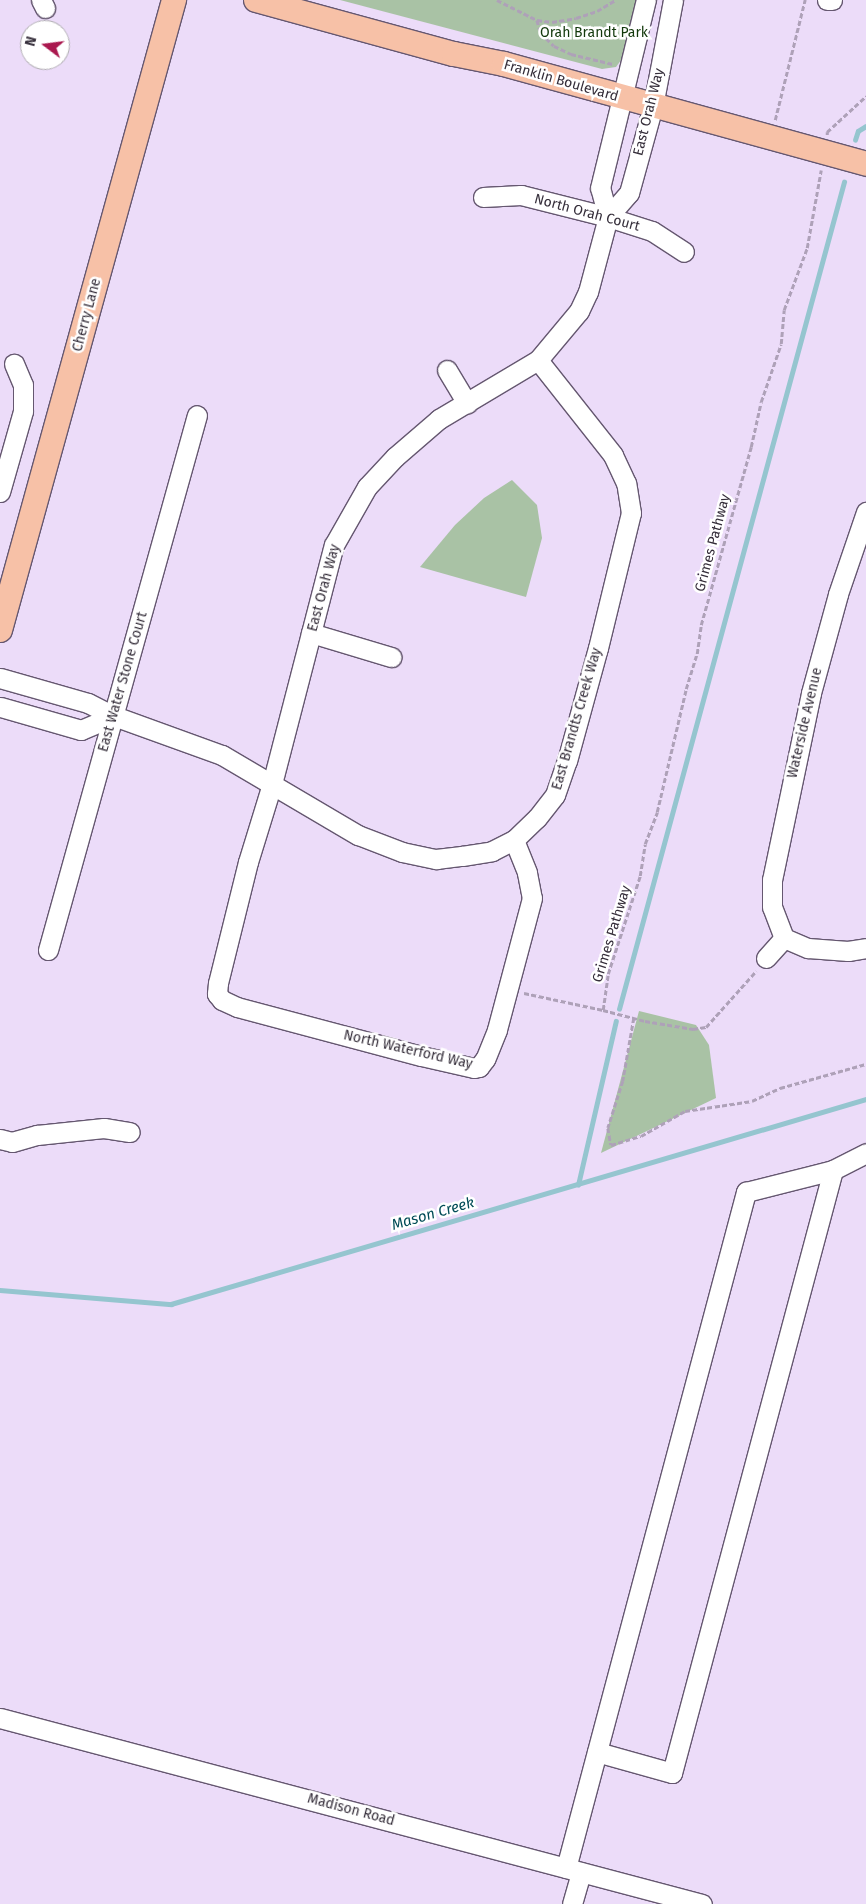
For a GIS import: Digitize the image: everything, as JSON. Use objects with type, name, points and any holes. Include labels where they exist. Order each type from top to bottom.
[{"type":"main road","name":"Cherry Lane","points":[[0,630],[5,594],[174,0]]},
{"type":"main road","name":"Franklin Boulevard","points":[[256,0],[454,54],[504,64],[866,164]]},
{"type":"street","points":[[608,217],[600,188],[646,0]]},
{"type":"street","name":"East Orah Way","points":[[222,1000],[217,994],[218,983],[248,862],[272,784],[334,545],[367,487],[395,457],[439,419],[538,360],[579,311],[588,292],[608,217],[629,193],[653,106],[673,0]]},
{"type":"street","points":[[827,0],[832,0]]},
{"type":"street","name":"North Orah Court","points":[[483,197],[522,195],[608,217],[652,231],[684,252]]},
{"type":"street","name":"East Brandts Creek Way","points":[[0,678],[88,703],[114,716],[222,755],[358,835],[402,852],[436,858],[462,856],[492,851],[514,840],[537,818],[555,795],[567,761],[595,658],[631,513],[626,483],[613,455],[538,360]]},
{"type":"street","points":[[0,492],[23,411],[23,385],[14,364]]},
{"type":"street","points":[[447,370],[467,403]]},
{"type":"street","name":"East Water Stone Court","points":[[48,950],[197,415]]},
{"type":"street","name":"Waterside Avenue","points":[[784,938],[772,908],[772,880],[811,693],[838,594],[866,512]]},
{"type":"street","points":[[311,633],[392,657]]},
{"type":"street","points":[[0,707],[81,730],[114,716]]},
{"type":"street","name":"North Waterford Way","points":[[222,1000],[246,1010],[474,1068],[479,1067],[485,1059],[497,1030],[532,898],[527,873],[514,840]]},
{"type":"street","points":[[766,958],[784,938],[808,948],[848,951],[866,948]]},
{"type":"street","points":[[0,1139],[12,1142],[37,1135],[104,1128],[130,1132]]},
{"type":"street","points":[[572,1904],[574,1870],[597,1752],[746,1192],[833,1170],[866,1153]]},
{"type":"street","points":[[597,1752],[672,1773],[833,1170]]},
{"type":"street","name":"Madison Road","points":[[0,1718],[702,1904]]},
{"type":"path","points":[[497,0],[537,20],[552,22],[576,18],[597,11],[615,0]]},
{"type":"path","points":[[770,138],[805,0]]},
{"type":"path","points":[[537,20],[541,33],[554,46],[571,54],[613,65]]},
{"type":"path","name":"Grimes Pathway","points":[[603,1010],[608,974],[640,876],[645,844],[657,812],[686,689],[697,654],[701,625],[751,447],[761,402],[781,344],[784,310],[807,248],[827,132],[866,96]]},
{"type":"path","points":[[508,989],[634,1018],[693,1029],[706,1027],[746,985],[766,958]]},
{"type":"path","points":[[634,1018],[624,1081],[608,1128],[611,1145],[641,1136],[685,1111],[752,1101],[780,1088],[866,1064]]},
{"type":"green space","name":"Orah Brandt Park","points":[[340,0],[638,0],[624,56],[616,67],[602,69]]},
{"type":"green space","points":[[512,480],[537,505],[542,538],[526,597],[420,567],[455,525],[484,498]]},
{"type":"green space","points":[[639,1011],[696,1025],[709,1045],[716,1098],[601,1153]]},
{"type":"waterway","points":[[855,140],[858,131],[866,126]]},
{"type":"waterway","points":[[619,1009],[844,182]]},
{"type":"waterway","points":[[578,1185],[616,1021]]},
{"type":"waterway","name":"Mason Creek","points":[[0,1290],[171,1304],[866,1099]]}]
